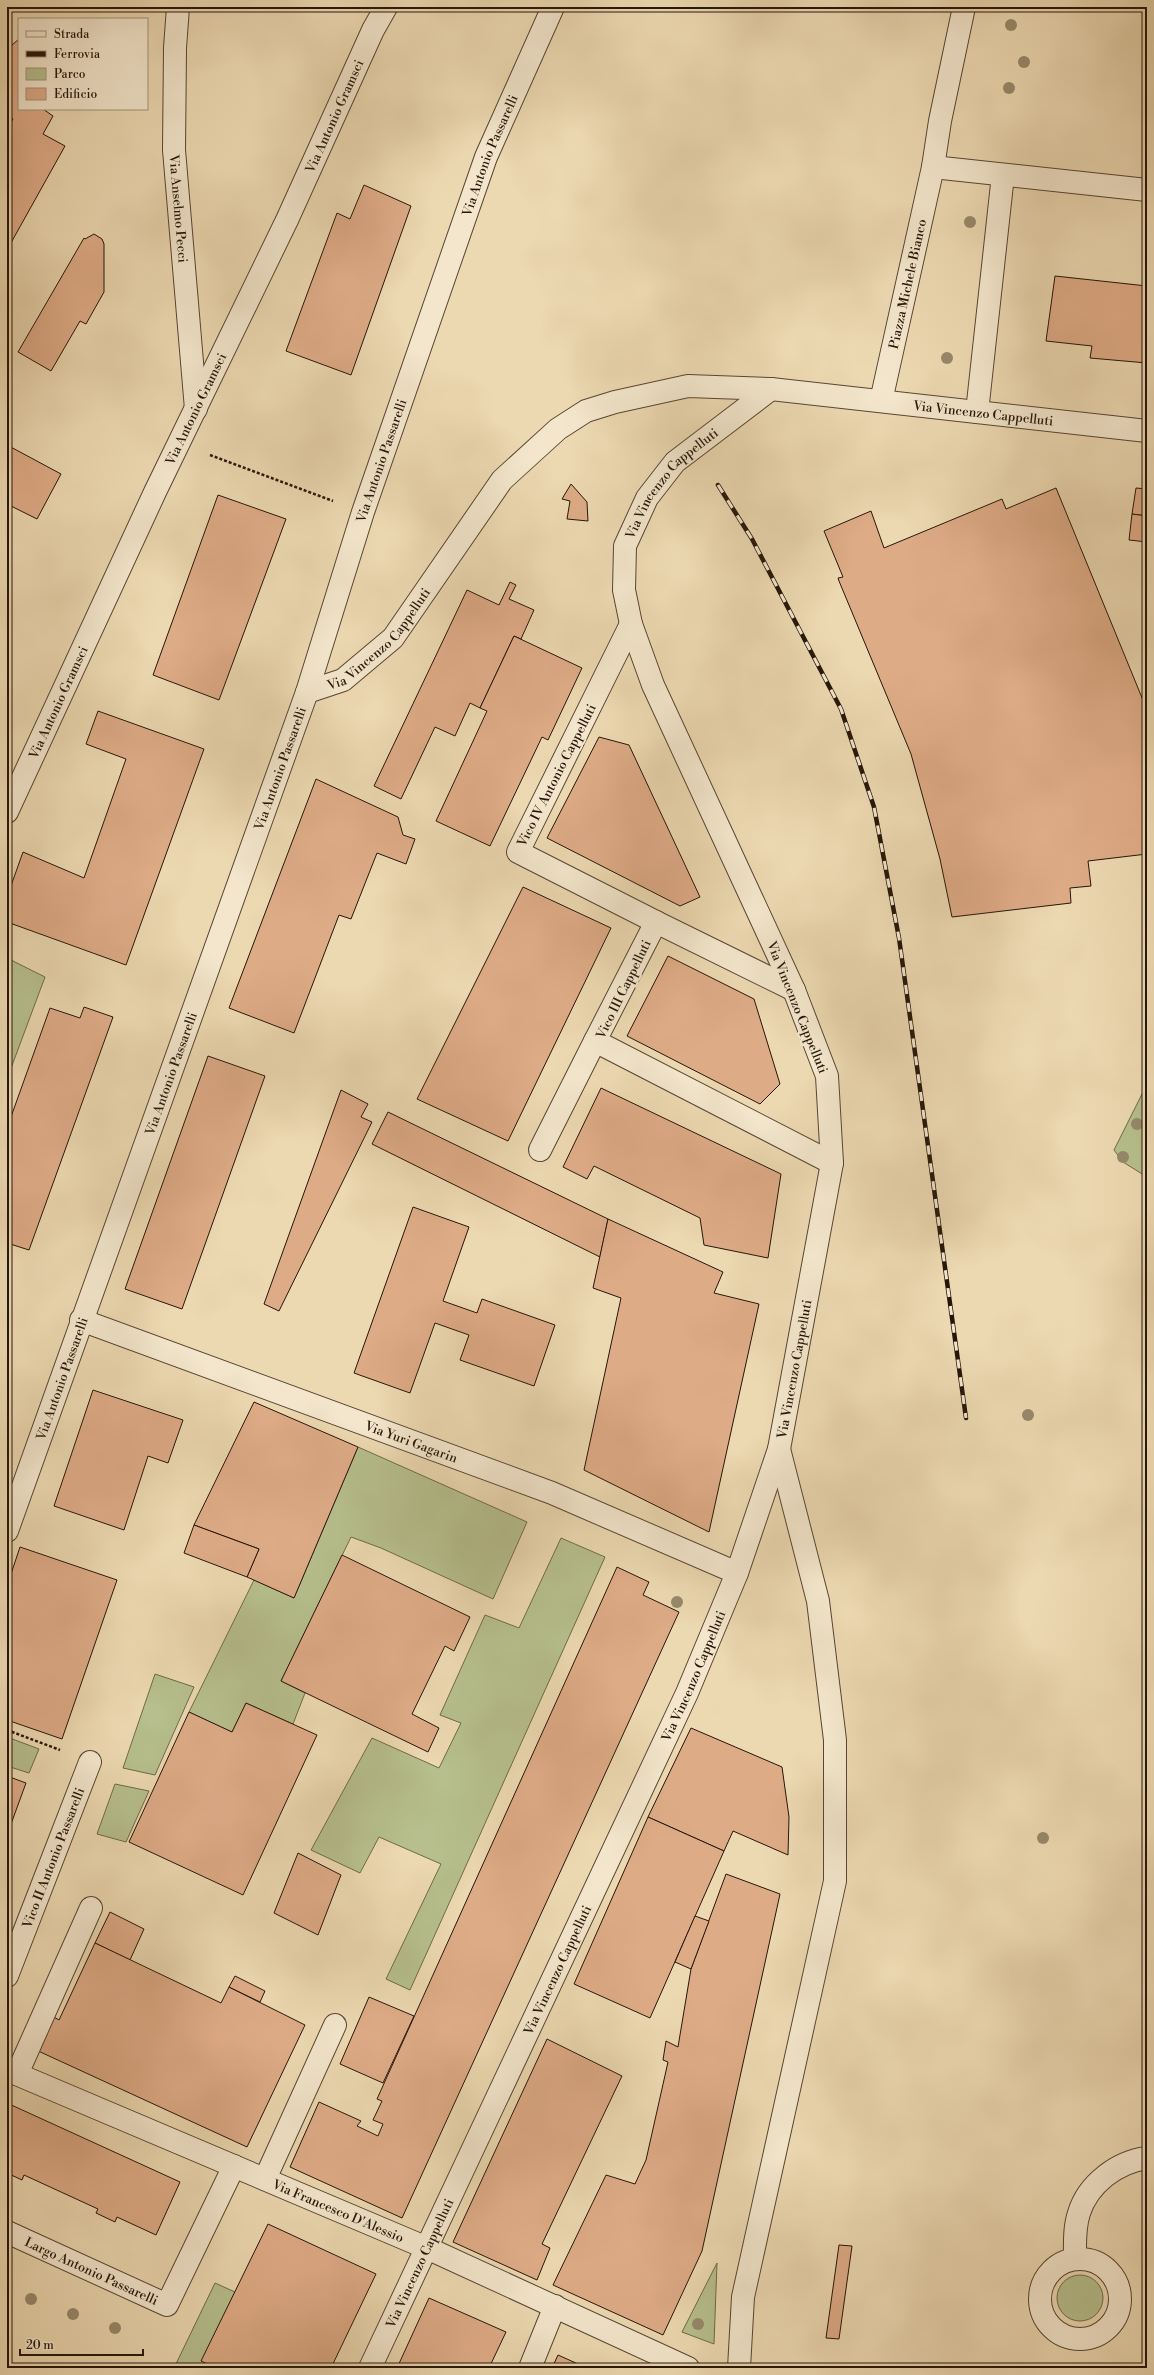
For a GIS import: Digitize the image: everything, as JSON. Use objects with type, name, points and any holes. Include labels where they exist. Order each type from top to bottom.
[{"type":"street","name":"Via Anselmo Pecci","points":[[178,7],[175,48],[174,150],[196,410]]},
{"type":"street","name":"Via Antonio Gramsci","points":[[7,812],[179,444],[287,220],[373,30],[386,7]]},
{"type":"street","name":"Via Antonio Passarelli","points":[[7,1530],[307,692],[363,512],[486,157],[553,7]]},
{"type":"street","name":"Piazza Michele Bianco","points":[[881,401],[934,167],[940,121],[964,7]]},
{"type":"street","points":[[934,167],[1147,190]]},
{"type":"street","points":[[977,412],[1003,175]]},
{"type":"street","name":"Via Vincenzo Cappelluti","points":[[307,692],[342,680],[393,638],[502,480],[558,429],[586,411],[615,402],[688,386],[771,389],[1147,431]]},
{"type":"street","name":"Via Vincenzo Cappelluti","points":[[370,2368],[687,1693],[737,1573],[779,1449],[832,1163],[827,1076],[794,990],[653,686],[631,624],[624,590],[625,546],[647,498],[675,462],[771,389]]},
{"type":"street","name":"Vico IV Antonio Cappelluti","points":[[631,624],[518,852],[656,922]]},
{"type":"street","points":[[656,922],[794,990]]},
{"type":"street","name":"Vico III Cappelluti","points":[[656,922],[595,1041],[832,1163]]},
{"type":"street","points":[[540,1150],[595,1041]]},
{"type":"street","name":"Via Yuri Gagarin","points":[[81,1320],[552,1493],[737,1573]]},
{"type":"street","points":[[739,2368],[743,2297],[835,1881],[835,1740],[818,1600],[779,1449]]},
{"type":"street","name":"Vico II Antonio Passarelli","points":[[7,1976],[90,1762]]},
{"type":"street","points":[[12,2072],[90,1908]]},
{"type":"street","points":[[265,2179],[335,2025]]},
{"type":"street","name":"Via Francesco D'Alessio","points":[[12,2072],[427,2248],[688,2368]]},
{"type":"street","points":[[1075,2259],[1075,2232],[1079,2213],[1090,2190],[1105,2176],[1122,2166],[1147,2158]]},
{"type":"street","name":"Largo Antonio Passarelli","points":[[7,2232],[167,2305],[234,2166]]},
{"type":"street","points":[[530,2368],[555,2306]]},
{"type":"path","points":[[179,444],[363,512]]},
{"type":"path","points":[[7,1730],[90,1762]]},
{"type":"green space","points":[[7,958],[45,977],[7,1079]]},
{"type":"green space","points":[[1147,1084],[1147,1177],[1123,1162],[1114,1150]]},
{"type":"green space","points":[[358,1447],[527,1522],[493,1599],[381,1548],[351,1537],[281,1681],[305,1693],[293,1724],[246,1703],[232,1732],[189,1712],[254,1580],[294,1598]]},
{"type":"green space","points":[[561,1538],[605,1557],[410,1990],[386,1979],[441,1864],[379,1837],[360,1873],[311,1850],[372,1738],[439,1768],[461,1723],[440,1715],[485,1615],[519,1628]]},
{"type":"green space","points":[[155,1674],[194,1687],[155,1775],[123,1768]]},
{"type":"green space","points":[[7,1737],[39,1749],[29,1773],[7,1766]]},
{"type":"green space","points":[[115,1784],[149,1791],[126,1842],[97,1834]]},
{"type":"green space","points":[[717,2263],[714,2344],[682,2332]]},
{"type":"green space","points":[[1085,2275],[1097,2281],[1102,2289],[1102,2307],[1097,2315],[1089,2320],[1075,2321],[1063,2315],[1058,2307],[1057,2293],[1063,2281],[1071,2276]]},
{"type":"green space","points":[[215,2283],[235,2292],[216,2368],[174,2368]]},
{"type":"building","points":[[18,40],[18,110],[44,110],[53,116],[43,134],[65,146],[7,250],[7,129],[13,119],[7,116],[7,46],[8,43],[12,45]]},
{"type":"building","points":[[364,185],[411,206],[351,375],[286,351],[337,213],[350,219]]},
{"type":"building","points":[[94,234],[102,239],[104,244],[104,292],[86,324],[80,321],[51,371],[18,352],[84,238],[85,239]]},
{"type":"building","points":[[1055,276],[1147,286],[1147,363],[1090,358],[1092,346],[1046,341]]},
{"type":"building","points":[[7,445],[61,474],[37,519],[7,504]]},
{"type":"building","points":[[571,484],[587,502],[588,521],[567,519],[570,501],[562,499]]},
{"type":"building","points":[[1056,488],[1147,710],[1147,854],[1088,861],[1091,886],[1070,888],[1071,903],[952,917],[940,859],[911,754],[839,581],[838,578],[843,577],[824,531],[871,511],[884,548],[1002,499],[1006,509]]},
{"type":"building","points":[[1136,488],[1147,489],[1147,516],[1132,514]]},
{"type":"building","points":[[218,495],[286,519],[219,700],[153,675]]},
{"type":"building","points":[[1132,514],[1147,516],[1147,542],[1129,540]]},
{"type":"building","points":[[510,582],[516,585],[509,599],[534,610],[521,639],[514,636],[480,708],[470,703],[455,736],[435,727],[401,799],[374,786],[467,590],[499,605]]},
{"type":"building","points":[[514,636],[582,668],[548,740],[542,737],[490,846],[436,821],[487,711],[480,708]]},
{"type":"building","points":[[98,711],[204,749],[126,965],[7,922],[7,897],[23,852],[84,878],[126,759],[86,744]]},
{"type":"building","points":[[599,737],[629,745],[700,897],[680,906],[547,838]]},
{"type":"building","points":[[316,779],[398,817],[403,835],[415,839],[406,864],[377,853],[351,919],[339,915],[294,1033],[229,1008]]},
{"type":"building","points":[[523,887],[611,928],[508,1141],[417,1099]]},
{"type":"building","points":[[668,956],[754,999],[780,1084],[760,1104],[627,1036]]},
{"type":"building","points":[[84,1007],[113,1017],[29,1250],[7,1243],[7,1128],[50,1008],[80,1018]]},
{"type":"building","points":[[208,1056],[265,1076],[182,1309],[125,1289]]},
{"type":"building","points":[[601,1088],[781,1174],[768,1258],[704,1245],[700,1218],[594,1166],[587,1179],[563,1167]]},
{"type":"building","points":[[341,1090],[368,1104],[361,1117],[372,1122],[279,1311],[264,1304]]},
{"type":"building","points":[[388,1112],[608,1219],[600,1257],[372,1144]]},
{"type":"building","points":[[413,1207],[469,1227],[443,1301],[477,1313],[482,1299],[555,1325],[534,1386],[460,1360],[469,1335],[435,1323],[410,1393],[354,1373]]},
{"type":"building","points":[[608,1219],[723,1272],[714,1293],[759,1304],[709,1532],[584,1470],[621,1298],[593,1288]]},
{"type":"building","points":[[93,1390],[183,1420],[168,1463],[148,1456],[124,1530],[54,1506]]},
{"type":"building","points":[[254,1402],[358,1447],[294,1598],[247,1577],[259,1549],[194,1525]]},
{"type":"building","points":[[194,1525],[259,1549],[247,1577],[184,1553]]},
{"type":"building","points":[[20,1547],[117,1580],[62,1739],[7,1720],[7,1586]]},
{"type":"building","points":[[342,1555],[470,1617],[454,1651],[445,1646],[412,1714],[439,1728],[428,1752],[281,1681]]},
{"type":"building","points":[[617,1567],[649,1582],[643,1595],[679,1612],[402,2218],[290,2167],[319,2102],[361,2121],[357,2126],[378,2136],[383,2124],[373,2120],[382,2101],[377,2099]]},
{"type":"building","points":[[246,1703],[317,1735],[243,1895],[129,1842],[189,1712],[232,1732]]},
{"type":"building","points":[[691,1728],[782,1767],[789,1817],[788,1855],[733,1831],[724,1851],[648,1817]]},
{"type":"building","points":[[7,1776],[26,1783],[7,1835]]},
{"type":"building","points":[[648,1817],[724,1851],[650,2018],[574,1984]]},
{"type":"building","points":[[298,1853],[341,1875],[318,1935],[274,1913]]},
{"type":"building","points":[[726,1874],[780,1894],[702,2251],[663,2335],[553,2285],[606,2175],[635,2184],[646,2160],[668,2062],[663,2060],[666,2041],[678,2047],[691,1969]]},
{"type":"building","points":[[110,1912],[144,1929],[130,1960],[95,1943]]},
{"type":"building","points":[[695,1916],[709,1921],[691,1969],[675,1962]]},
{"type":"building","points":[[95,1943],[221,2003],[229,1987],[305,2025],[247,2147],[36,2050],[52,2016],[59,2020]]},
{"type":"building","points":[[235,1976],[265,1991],[260,2002],[229,1987]]},
{"type":"building","points":[[369,1997],[414,2016],[383,2083],[340,2064]]},
{"type":"building","points":[[547,2039],[622,2076],[542,2244],[550,2248],[537,2280],[453,2242]]},
{"type":"building","points":[[7,2103],[180,2182],[156,2235],[117,2217],[115,2222],[96,2213],[98,2209],[24,2175],[22,2180],[7,2173]]},
{"type":"building","points":[[268,2224],[376,2274],[331,2368],[216,2368],[201,2361]]},
{"type":"building","points":[[839,2245],[852,2246],[839,2339],[826,2338]]},
{"type":"building","points":[[429,2298],[506,2332],[489,2368],[397,2368]]},
{"type":"building","points":[[558,2355],[587,2368],[552,2368]]},
{"type":"railway","points":[[718,485],[752,539],[841,709],[874,807],[899,938],[966,1418]]}]
